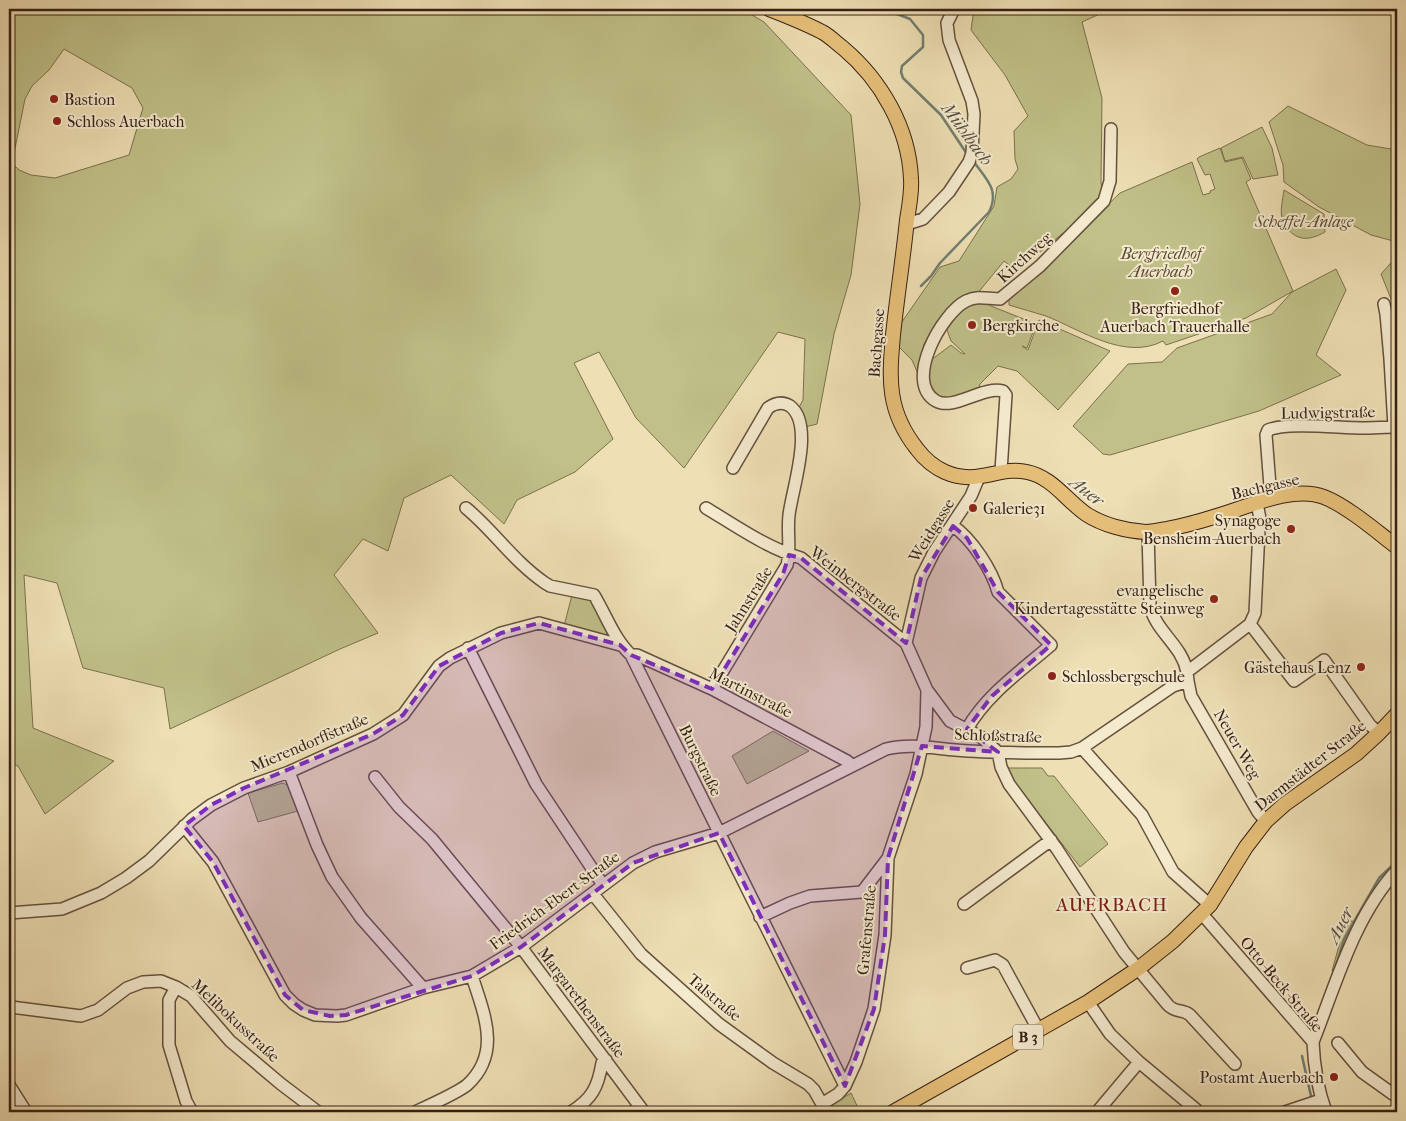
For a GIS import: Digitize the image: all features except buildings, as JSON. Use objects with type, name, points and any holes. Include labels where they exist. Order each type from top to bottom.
[{"type":"main road","name":"Bachgasse","points":[[769,9],[824,33],[858,61],[879,86],[897,119],[907,146],[912,180],[890,366],[890,383],[892,399],[899,420],[908,437],[928,462],[950,474],[969,477],[978,477],[1002,471],[1022,471],[1038,476],[1054,485],[1086,514],[1099,521],[1118,528],[1148,532],[1184,526],[1271,499],[1308,493],[1325,497],[1397,547]]},
{"type":"main road","name":"Darmstädter Straße","points":[[893,1112],[1039,1031],[1138,969],[1173,941],[1206,909],[1246,847],[1266,821],[1285,804],[1356,754],[1397,714]]},
{"type":"street","points":[[907,224],[923,218],[943,199],[971,158],[974,114],[972,100],[949,40],[947,24],[954,9]]},
{"type":"street","name":"Kirchweg","points":[[1002,471],[1006,395],[1003,391],[998,390],[983,392],[954,402],[940,403],[930,396],[927,391],[924,382],[925,359],[949,315],[958,306],[968,300],[981,297],[1000,299],[1053,254],[1104,202],[1110,181],[1111,129]]},
{"type":"street","points":[[1384,304],[1390,349],[1395,427]]},
{"type":"street","name":"Weinbergstraße","points":[[733,468],[768,408],[777,403],[782,403],[787,404],[793,409],[799,423],[802,438],[789,515],[789,555],[801,558],[906,642]]},
{"type":"street","name":"Ludwigstraße","points":[[1271,499],[1266,435],[1268,430],[1321,426],[1395,427]]},
{"type":"street","name":"Weidgasse","points":[[906,642],[921,578],[934,552],[953,526],[971,496],[978,477]]},
{"type":"street","points":[[1257,503],[1261,524],[1259,530],[1255,613],[1250,624],[1294,681],[1324,660],[1370,725],[1379,733]]},
{"type":"street","name":"Burgstraße","points":[[466,508],[474,514],[513,557],[539,579],[550,586],[594,596],[608,619],[620,645],[630,655],[845,1086]]},
{"type":"street","name":"Jahnstraße","points":[[706,508],[761,541],[789,555],[783,574],[712,689]]},
{"type":"street","points":[[953,526],[967,538],[996,583],[998,592],[1051,645],[992,696],[976,714],[967,729]]},
{"type":"street","name":"Neuer Weg","points":[[1148,532],[1150,606],[1152,613],[1157,623],[1180,652],[1191,696],[1258,812],[1266,821]]},
{"type":"street","name":"Mierendorffstraße","points":[[9,913],[62,909],[101,893],[126,878],[149,860],[184,826],[211,805],[244,788],[289,772],[373,734],[403,715],[439,666],[468,648],[501,633],[539,623],[620,645]]},
{"type":"street","name":"Schloßstraße","points":[[719,834],[886,749],[897,746],[998,752],[1065,753],[1082,748],[1187,676],[1250,624]]},
{"type":"street","points":[[906,642],[926,690],[950,721],[981,737],[998,752],[1001,767],[1009,784],[1051,840],[1119,945],[1168,1006],[1176,1011],[1186,1011],[1235,1064]]},
{"type":"street","points":[[468,648],[536,784],[603,885]]},
{"type":"street","name":"Martinstraße","points":[[630,655],[637,655],[712,689],[847,761],[852,766]]},
{"type":"street","points":[[922,746],[926,727],[926,690]]},
{"type":"street","name":"Grafenstraße","points":[[823,1108],[845,1086],[856,1062],[874,1009],[885,935],[888,858],[916,774],[922,746]]},
{"type":"street","name":"Otto-Beck-Straße","points":[[1082,748],[1142,815],[1173,872],[1206,909],[1313,1042],[1314,1061],[1321,1100],[1326,1112]]},
{"type":"street","points":[[289,772],[317,845],[332,877],[361,918],[423,988]]},
{"type":"street","name":"Margarethenstraße","points":[[375,778],[399,807],[432,839],[521,947],[644,1112]]},
{"type":"street","name":"Friedrich-Ebert-Straße","points":[[184,826],[213,862],[243,914],[280,988],[294,1004],[315,1015],[336,1016],[346,1015],[423,988],[472,976],[521,947],[633,863],[655,852],[719,834]]},
{"type":"street","points":[[964,904],[1051,840]]},
{"type":"street","points":[[760,917],[810,896],[862,892],[888,858]]},
{"type":"street","points":[[1313,1042],[1352,938],[1385,883],[1397,870]]},
{"type":"street","name":"Talstraße","points":[[594,894],[641,954],[719,1024],[773,1063],[808,1084],[814,1090],[823,1108]]},
{"type":"street","points":[[967,968],[996,960],[1000,962],[1039,1031]]},
{"type":"street","points":[[415,1112],[466,1086],[484,1060],[488,1047],[487,1023],[472,976]]},
{"type":"street","name":"Melibokusstraße","points":[[11,1008],[81,1016],[98,1010],[127,988],[143,982],[161,981],[191,996],[230,1041],[318,1112]]},
{"type":"street","points":[[176,987],[169,1000],[169,1045],[186,1101],[192,1112]]},
{"type":"street","points":[[1088,1002],[1110,1034],[1139,1062],[1199,1112]]},
{"type":"street","points":[[1338,1043],[1362,1072],[1397,1097]]},
{"type":"street","points":[[571,1112],[585,1103],[593,1094],[602,1063],[606,1060]]},
{"type":"street","points":[[1096,1112],[1139,1062]]},
{"type":"street","points":[[9,1085],[26,1112]]},
{"type":"street","points":[[1285,1112],[1321,1100]]},
{"type":"highlighted area","points":[[953,526],[967,538],[998,592],[1051,645],[992,696],[967,729],[998,752],[922,746],[888,858],[885,935],[874,1009],[845,1086],[719,833],[633,863],[521,947],[472,976],[346,1015],[330,1016],[303,1010],[285,995],[213,862],[184,826],[211,805],[244,788],[373,734],[403,715],[439,666],[501,633],[539,623],[620,645],[631,655],[712,689],[783,574],[789,555],[801,558],[906,643],[921,578]]},
{"type":"green space","points":[[9,9],[742,9],[764,22],[851,115],[860,204],[851,275],[834,334],[817,424],[805,427],[798,409],[803,400],[805,339],[778,332],[684,468],[636,418],[599,352],[574,363],[613,439],[575,472],[517,500],[504,524],[451,475],[404,498],[388,551],[363,539],[334,575],[378,633],[170,729],[164,688],[83,668],[57,583],[24,575],[33,728],[114,761],[45,814],[18,766],[9,762]],"holes":[[[64,49],[132,88],[143,108],[129,155],[55,178],[31,175],[19,170],[12,163],[25,99],[32,86],[49,70]]]},
{"type":"green space","points":[[974,9],[1111,9],[1082,22],[1102,98],[1101,182],[1104,197],[1065,235],[1063,233],[1017,271],[1004,261],[977,294],[941,318],[924,344],[918,374],[912,360],[898,346],[897,329],[940,267],[959,261],[994,206],[997,187],[1011,179],[1018,169],[1015,159],[1014,131],[1028,116],[1005,75],[971,30]]},
{"type":"green space","points":[[1288,106],[1367,145],[1397,150],[1397,242],[1371,235],[1319,207],[1284,182],[1283,165],[1269,122]]},
{"type":"green space","points":[[1262,127],[1272,148],[1278,175],[1253,179],[1243,157],[1225,161],[1221,148]]},
{"type":"green space","name":"Bergfriedhof Auerbach","points":[[1220,148],[1225,162],[1242,158],[1251,179],[1246,182],[1293,291],[1246,318],[1166,345],[1163,341],[1134,348],[1103,341],[1046,316],[1009,305],[1009,300],[1120,193],[1192,162],[1203,195],[1210,193],[1210,191],[1215,189],[1210,174],[1205,175],[1197,159]]},
{"type":"green space","name":"Scheffel-Anlage","points":[[1284,190],[1324,214],[1325,232],[1310,238],[1300,238],[1291,233],[1282,218],[1281,210]]},
{"type":"green space","points":[[1397,256],[1397,314],[1381,274]]},
{"type":"green space","points":[[1336,269],[1346,290],[1316,355],[1341,375],[1259,411],[1110,455],[1103,454],[1073,426],[1128,364],[1162,362],[1177,348],[1272,314],[1292,292]]},
{"type":"green space","points":[[979,300],[1036,324],[1027,348],[1022,346],[1028,350],[1039,320],[1110,351],[1058,410],[1017,371],[998,366],[980,384],[979,389],[950,399],[936,398],[931,394],[928,386],[927,363],[951,345],[965,354],[951,341],[947,330],[949,318],[958,308]]},
{"type":"green space","points":[[572,595],[592,599],[608,630],[605,638],[564,626]]},
{"type":"green space","points":[[773,731],[809,751],[747,784],[732,756]]},
{"type":"green space","points":[[1008,768],[1042,768],[1048,776],[1054,776],[1108,844],[1080,867],[1015,783]]},
{"type":"green space","points":[[283,783],[289,786],[298,811],[258,822],[248,793]]},
{"type":"green space","points":[[1352,921],[1355,923],[1347,939],[1337,973],[1332,971],[1343,931],[1342,923]]},
{"type":"green space","points":[[851,1093],[860,1112],[830,1112],[833,1104]]},
{"type":"waterway","name":"Mühlbach","points":[[884,9],[910,19],[923,35],[923,47],[902,66],[903,78],[941,115],[967,154]]},
{"type":"waterway","name":"Mühlbach","points":[[921,286],[940,263],[989,212],[992,204],[992,191],[987,179],[974,162]]},
{"type":"waterway","name":"Auer","points":[[1336,966],[1344,939],[1379,878],[1397,861]]},
{"type":"waterway","name":"Auer","points":[[1311,1029],[1314,1022]]},
{"type":"waterway","name":"Auer","points":[[1302,1056],[1311,1096]]},
{"type":"waterway","name":"Auer","points":[[1314,1107],[1316,1112]]},
{"type":"place","name":"Bastion","points":[[54,99]]},
{"type":"place","name":"Schloss Auerbach","points":[[57,121]]},
{"type":"place","name":"Bergfriedhof Auerbach Trauerhalle","points":[[1175,291]]},
{"type":"place","name":"Bergkirche","points":[[972,325]]},
{"type":"place","name":"Galerie31","points":[[973,508]]},
{"type":"place","name":"Synagoge Bensheim-Auerbach","points":[[1291,529]]},
{"type":"place","name":"evangelische Kindertagesstätte Steinweg","points":[[1214,599]]},
{"type":"place","name":"Gästehaus Lenz","points":[[1361,667]]},
{"type":"place","name":"Schlossbergschule","points":[[1052,676]]},
{"type":"place","name":"Postamt Auerbach","points":[[1334,1077]]},
{"type":"district","name":"AUERBACH","points":[[1112,904]]}]
